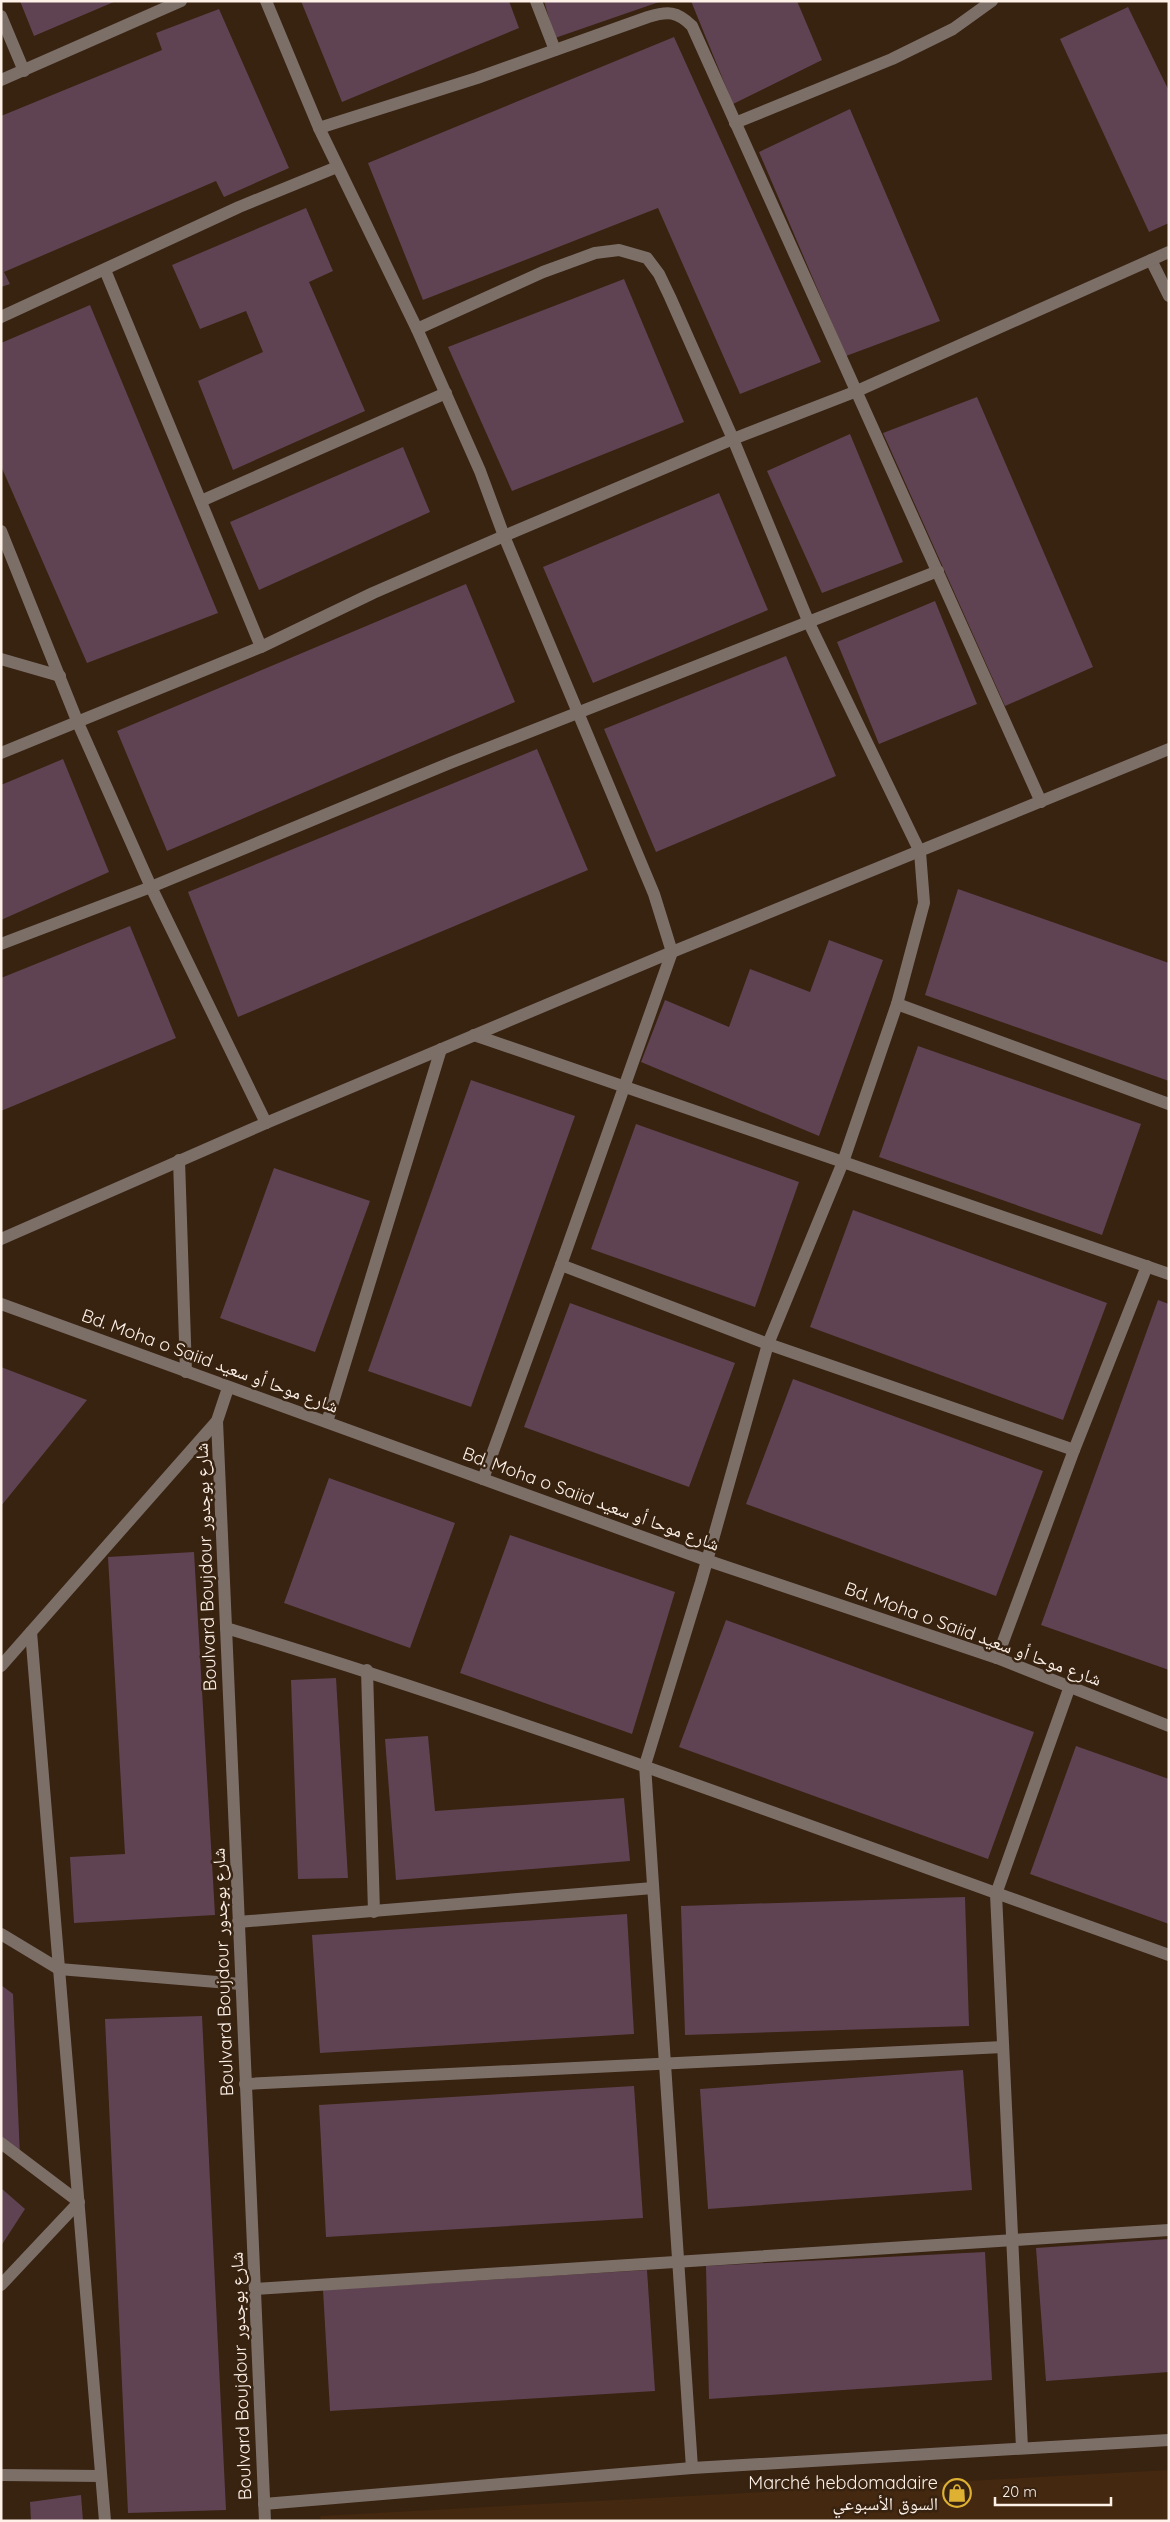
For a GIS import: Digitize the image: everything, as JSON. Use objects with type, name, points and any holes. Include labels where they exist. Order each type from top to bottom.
[{"type":"street","points":[[1,80],[181,1]]},
{"type":"street","points":[[266,1],[319,128],[417,329],[480,471],[504,536],[654,894],[672,952],[483,1479]]},
{"type":"street","points":[[536,1],[555,50]]},
{"type":"street","points":[[735,122],[892,59],[953,29],[992,1]]},
{"type":"street","points":[[319,128],[410,100],[648,16],[672,12],[682,16],[692,26],[1041,802]]},
{"type":"street","points":[[1,16],[24,71]]},
{"type":"street","points":[[1,316],[106,270],[239,207],[337,167]]},
{"type":"street","points":[[417,329],[543,272],[595,253],[620,250],[647,258],[659,274],[733,439],[809,623],[920,852],[924,903],[897,1004],[843,1162],[768,1344],[701,1582],[645,1765],[692,2468]]},
{"type":"street","points":[[1,753],[262,647],[373,594],[504,536],[733,439],[857,391],[1169,252]]},
{"type":"street","points":[[1151,260],[1169,296]]},
{"type":"street","points":[[106,270],[262,647]]},
{"type":"street","points":[[201,501],[446,393]]},
{"type":"street","points":[[1,531],[78,723],[152,887],[266,1123]]},
{"type":"street","points":[[1,944],[152,887],[579,712],[938,571]]},
{"type":"street","points":[[1,659],[60,676]]},
{"type":"street","points":[[1,1239],[180,1160],[474,1035],[1169,749]]},
{"type":"street","points":[[897,1004],[1169,1104]]},
{"type":"street","points":[[474,1035],[1169,1274]]},
{"type":"street","points":[[327,1422],[441,1049]]},
{"type":"street","points":[[180,1160],[186,1372]]},
{"type":"street","points":[[561,1265],[768,1344],[1074,1450]]},
{"type":"street","points":[[997,1658],[1074,1450],[1147,1266]]},
{"type":"street","name":"Bd. Moha o Saiid شارع موحا أو سعيد","points":[[1,1304],[706,1560],[997,1658],[1169,1726]]},
{"type":"street","points":[[1,1666],[217,1421],[228,1388]]},
{"type":"street","name":"Boulvard Boujdour شارع بوجدور","points":[[217,1421],[265,2521]]},
{"type":"street","points":[[226,1628],[367,1670],[645,1765],[996,1894],[1169,1955]]},
{"type":"street","points":[[31,1632],[105,2521]]},
{"type":"street","points":[[367,1670],[374,1912]]},
{"type":"street","points":[[1022,2448],[996,1894],[1070,1686]]},
{"type":"street","points":[[238,1922],[653,1888]]},
{"type":"street","points":[[1,1934],[59,1969],[241,1984]]},
{"type":"street","points":[[245,2084],[1003,2047]]},
{"type":"street","points":[[1,2142],[79,2202]]},
{"type":"street","points":[[1,2285],[79,2202]]},
{"type":"street","points":[[255,2289],[1169,2230]]},
{"type":"street","points":[[264,2504],[692,2468],[1169,2440]]},
{"type":"street","points":[[1,2475],[101,2476]]},
{"type":"shaded area","name":"Marché hebdomadaire السوق الأسبوعي","points":[[1169,2470],[1169,2521],[321,2521],[320,2516]]},
{"type":"building","points":[[20,1],[116,1],[34,36]]},
{"type":"building","points":[[301,1],[509,1],[519,28],[342,102]]},
{"type":"building","points":[[544,1],[659,1],[659,2],[555,38]]},
{"type":"building","points":[[691,1],[797,1],[822,60],[733,104]]},
{"type":"building","points":[[1128,7],[1169,91],[1169,223],[1149,232],[1060,39]]},
{"type":"building","points":[[219,9],[289,168],[224,197],[216,181],[4,272],[10,284],[1,287],[1,116],[162,50],[156,33]]},
{"type":"building","points":[[674,37],[821,362],[740,394],[658,208],[423,300],[368,163]]},
{"type":"building","points":[[850,109],[940,321],[846,356],[759,152]]},
{"type":"building","points":[[306,208],[333,271],[309,282],[365,411],[233,470],[198,381],[263,352],[246,311],[200,329],[172,265]]},
{"type":"building","points":[[624,279],[684,422],[512,491],[448,347]]},
{"type":"building","points":[[90,305],[218,613],[87,663],[1,466],[1,343]]},
{"type":"building","points":[[977,397],[1093,667],[1005,706],[883,433]]},
{"type":"building","points":[[850,434],[903,562],[822,593],[767,471]]},
{"type":"building","points":[[403,447],[430,512],[259,590],[230,522]]},
{"type":"building","points":[[719,493],[768,610],[593,683],[543,567]]},
{"type":"building","points":[[466,584],[515,702],[167,851],[117,731]]},
{"type":"building","points":[[935,601],[977,704],[879,744],[837,642]]},
{"type":"building","points":[[786,656],[836,776],[656,852],[604,729]]},
{"type":"building","points":[[537,749],[588,870],[238,1017],[188,892]]},
{"type":"building","points":[[63,759],[109,872],[1,920],[1,785]]},
{"type":"building","points":[[958,889],[1169,963],[1169,1081],[925,995]]},
{"type":"building","points":[[130,926],[176,1038],[1,1111],[1,978]]},
{"type":"building","points":[[829,940],[883,960],[819,1136],[641,1062],[665,1000],[729,1027],[750,969],[810,992]]},
{"type":"building","points":[[918,1046],[1141,1124],[1102,1235],[879,1157]]},
{"type":"building","points":[[471,1080],[575,1116],[471,1407],[368,1371]]},
{"type":"building","points":[[636,1124],[799,1182],[755,1307],[591,1249]]},
{"type":"building","points":[[274,1168],[370,1201],[315,1352],[220,1318]]},
{"type":"building","points":[[853,1210],[1107,1303],[1063,1420],[810,1327]]},
{"type":"building","points":[[1158,1300],[1169,1304],[1169,1670],[1041,1625]]},
{"type":"building","points":[[570,1303],[735,1363],[689,1487],[524,1427]]},
{"type":"building","points":[[1,1367],[87,1400],[1,1506]]},
{"type":"building","points":[[793,1379],[1043,1471],[996,1596],[746,1504]]},
{"type":"building","points":[[329,1478],[455,1523],[410,1648],[284,1603]]},
{"type":"building","points":[[510,1535],[675,1592],[632,1734],[460,1673]]},
{"type":"building","points":[[194,1552],[215,1915],[74,1923],[70,1857],[125,1854],[108,1557]]},
{"type":"building","points":[[726,1620],[1034,1732],[988,1859],[679,1747]]},
{"type":"building","points":[[336,1678],[348,1878],[298,1879],[291,1680]]},
{"type":"building","points":[[428,1736],[435,1811],[624,1798],[630,1861],[396,1880],[385,1739]]},
{"type":"building","points":[[1076,1746],[1169,1779],[1169,1924],[1030,1874]]},
{"type":"building","points":[[965,1897],[969,2026],[685,2035],[681,1906]]},
{"type":"building","points":[[627,1914],[634,2034],[320,2053],[312,1935]]},
{"type":"building","points":[[1,1985],[13,1994],[20,2157],[1,2141]]},
{"type":"building","points":[[202,2016],[226,2510],[128,2513],[105,2019]]},
{"type":"building","points":[[963,2070],[972,2190],[708,2209],[700,2089]]},
{"type":"building","points":[[634,2086],[643,2218],[326,2237],[319,2105]]},
{"type":"building","points":[[1,2188],[25,2209],[1,2246]]},
{"type":"building","points":[[1169,2239],[1169,2372],[1046,2381],[1036,2248]]},
{"type":"building","points":[[985,2252],[992,2380],[709,2399],[706,2266]]},
{"type":"building","points":[[647,2270],[655,2391],[330,2411],[323,2290]]},
{"type":"building","points":[[81,2495],[83,2521],[31,2521],[30,2502]]},
{"type":"place","name":"Marché hebdomadaire السوق الأسبوعي","points":[[957,2493]]}]
